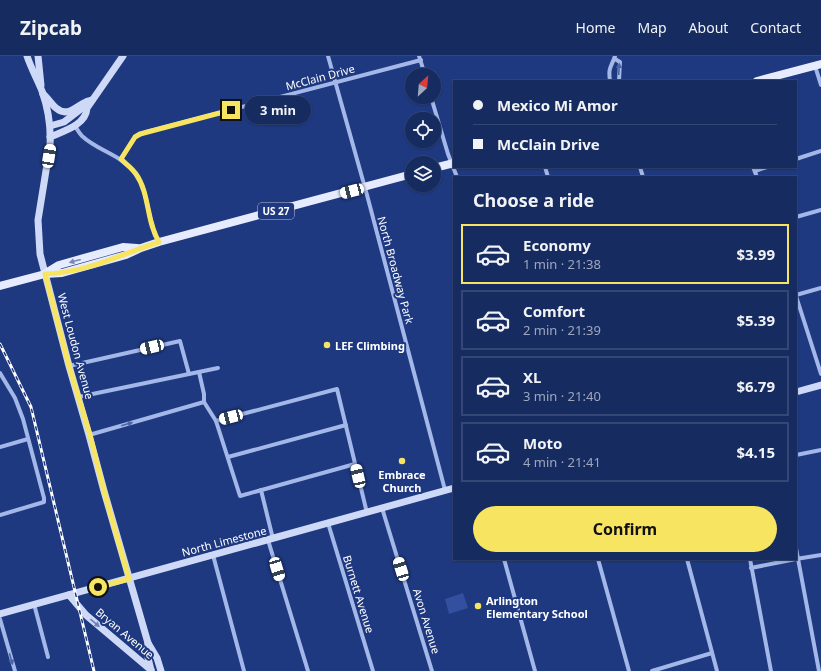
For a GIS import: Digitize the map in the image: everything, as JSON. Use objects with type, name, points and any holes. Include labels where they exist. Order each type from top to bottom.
[{"type":"main road","points":[[762,80],[818,65]]},
{"type":"main road","points":[[441,166],[453,163]]},
{"type":"main road","name":"US 27","points":[[0,286],[45,274],[59,265],[123,248],[141,248],[405,176]]},
{"type":"street","name":"West Loudon Avenue","points":[[27,56],[42,93]]},
{"type":"street","name":"West Loudon Avenue","points":[[38,56],[42,93],[50,126],[50,146],[38,220],[40,254],[69,366],[90,435],[104,491],[148,642]]},
{"type":"street","points":[[50,137],[75,126],[87,114],[87,108],[123,56]]},
{"type":"street","name":"North Broadway Park","points":[[328,56],[445,490]]},
{"type":"street","points":[[610,80],[610,64],[615,57],[620,62],[619,80]]},
{"type":"street","points":[[420,58],[423,68]]},
{"type":"street","name":"McClain Drive","points":[[121,159],[135,137],[140,134],[420,58]]},
{"type":"street","points":[[818,65],[821,85]]},
{"type":"street","points":[[42,93],[60,111],[68,112],[76,109],[85,102],[92,100]]},
{"type":"street","points":[[433,104],[453,163]]},
{"type":"street","points":[[50,126],[64,122],[82,108],[87,108]]},
{"type":"street","points":[[75,126],[82,136],[130,166],[140,180],[154,234],[159,242]]},
{"type":"street","points":[[797,158],[821,151]]},
{"type":"street","points":[[797,217],[821,210]]},
{"type":"street","points":[[797,295],[821,288]]},
{"type":"street","points":[[797,298],[821,374]]},
{"type":"street","points":[[69,366],[180,341],[189,374]]},
{"type":"street","points":[[78,398],[218,368]]},
{"type":"street","points":[[199,372],[204,394],[204,402],[216,421],[240,496],[355,464]]},
{"type":"street","points":[[0,373],[2,381],[16,402],[44,498],[44,502],[0,515]]},
{"type":"street","points":[[797,392],[821,385]]},
{"type":"street","points":[[216,421],[337,389],[367,512]]},
{"type":"street","points":[[90,435],[204,402]]},
{"type":"street","points":[[228,457],[346,425]]},
{"type":"street","points":[[0,447],[28,439]]},
{"type":"street","points":[[797,456],[821,450]]},
{"type":"street","name":"North Limestone","points":[[0,614],[453,488]]},
{"type":"street","points":[[261,490],[271,539],[308,671]]},
{"type":"street","name":"Avon Avenue","points":[[382,508],[432,671]]},
{"type":"street","name":"Burnett Avenue","points":[[328,523],[373,671]]},
{"type":"street","points":[[213,555],[244,671]]},
{"type":"street","points":[[819,671],[797,559],[821,555]]},
{"type":"street","points":[[504,560],[536,671]]},
{"type":"street","points":[[598,560],[629,671]]},
{"type":"street","points":[[687,560],[717,671]]},
{"type":"street","points":[[750,560],[771,671]]},
{"type":"street","points":[[752,568],[792,560]]},
{"type":"street","name":"Bryan Avenue","points":[[69,595],[86,615],[151,670]]},
{"type":"street","points":[[34,604],[48,657]]},
{"type":"street","points":[[0,619],[15,671]]},
{"type":"street","points":[[148,642],[148,658],[151,670]]},
{"type":"street","points":[[148,642],[157,658],[161,671]]},
{"type":"street","points":[[652,671],[712,653]]},
{"type":"shaded area","points":[[463,593],[468,608],[449,614],[445,599]]},
{"type":"railway","points":[[0,344],[31,407],[94,671]]},
{"type":"place","name":"LEF Climbing","points":[[327,345]]},
{"type":"place","name":"Embrace Church","points":[[402,461]]},
{"type":"place","name":"Arlington Elementary School","points":[[478,606]]},
{"type":"route","points":[[98,587],[129,579],[90,435],[69,366],[45,274],[62,273],[126,254],[159,242],[154,234],[140,180],[130,166],[121,159],[130,143],[140,134],[231,110]]}]
